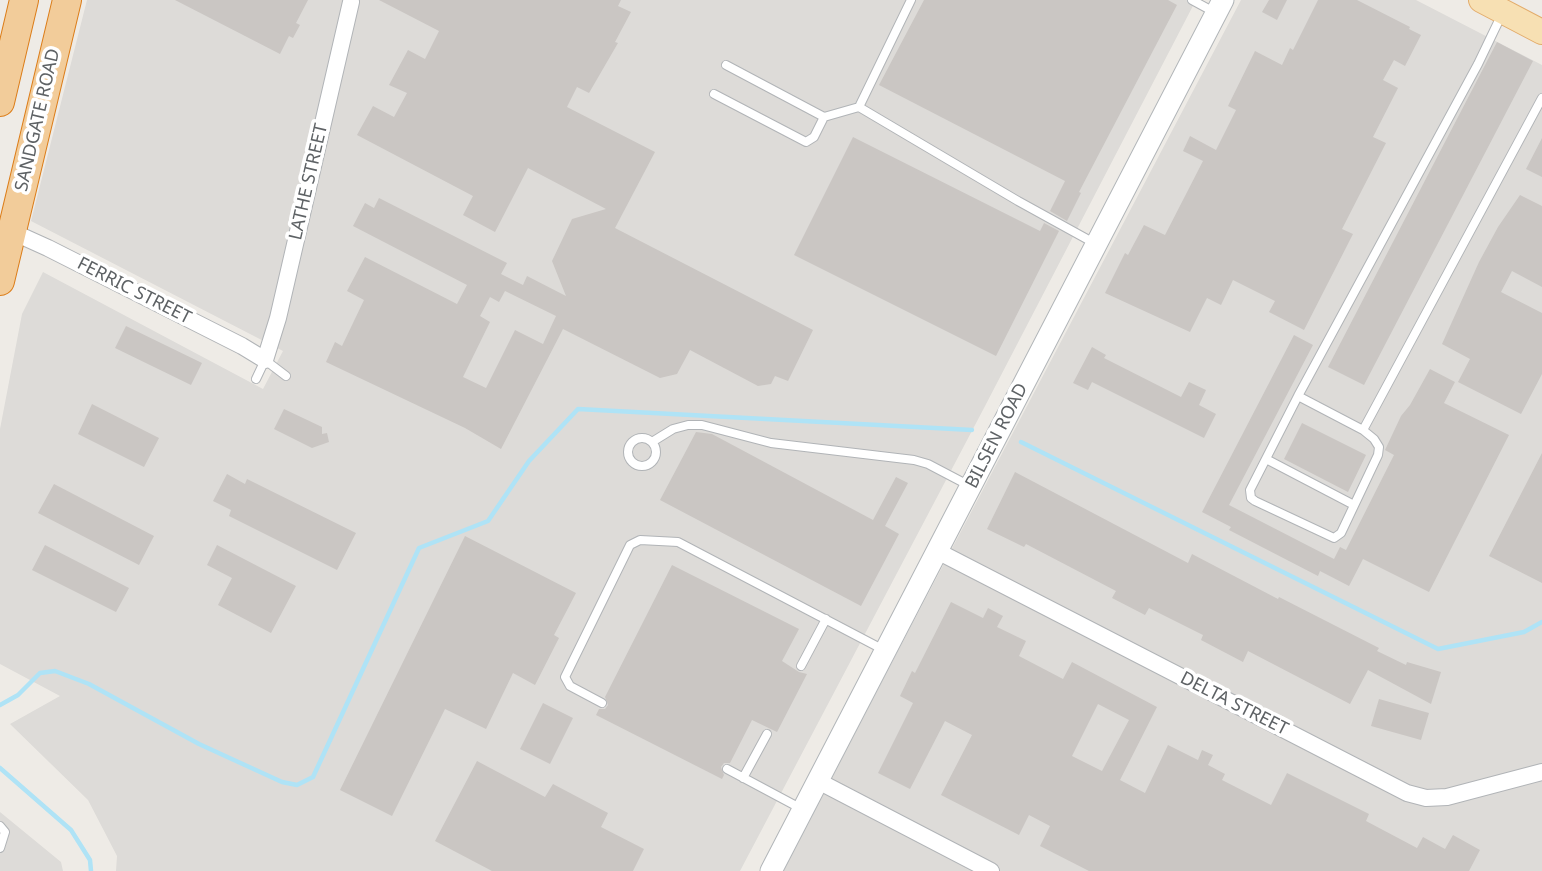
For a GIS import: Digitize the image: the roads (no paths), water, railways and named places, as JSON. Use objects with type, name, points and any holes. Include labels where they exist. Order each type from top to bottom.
[{"type":"highway","points":[[0,102],[24,0]]},
{"type":"highway","name":"SANDGATE ROAD","points":[[0,281],[6,229],[67,0]]},
{"type":"main road","points":[[1481,0],[1542,32]]},
{"type":"street","name":"LATHE STREET","points":[[265,360],[278,318],[351,2]]},
{"type":"street","name":"BILSEN ROAD","points":[[771,871],[1219,6]]},
{"type":"street","name":"FERRIC STREET","points":[[6,229],[265,360]]},
{"type":"street","name":"DELTA STREET","points":[[937,551],[1407,793],[1426,798],[1447,797],[1542,772]]},
{"type":"street","points":[[818,781],[991,871]]},
{"type":"lane","points":[[859,107],[911,0]]},
{"type":"lane","points":[[1192,0],[1219,6]]},
{"type":"lane","points":[[1298,396],[1363,430],[1374,439],[1379,450],[1341,533],[1334,538],[1255,501],[1251,498],[1250,490],[1298,396],[1478,64],[1503,12]]},
{"type":"lane","points":[[726,65],[824,117],[859,107],[1018,201],[1097,244]]},
{"type":"lane","points":[[714,94],[806,142],[814,137],[824,117]]},
{"type":"lane","points":[[1363,430],[1542,98]]},
{"type":"lane","points":[[256,380],[265,360],[286,376]]},
{"type":"lane","points":[[652,442],[673,429],[702,425],[756,440],[914,460],[928,464],[971,487]]},
{"type":"lane","points":[[1266,459],[1354,505]]},
{"type":"lane","points":[[602,703],[570,686],[565,677],[630,545],[635,541],[678,542],[886,651]]},
{"type":"lane","points":[[801,666],[826,620]]},
{"type":"lane","points":[[743,778],[767,734]]},
{"type":"lane","points":[[727,769],[803,810]]},
{"type":"lane","points":[[0,826],[5,832],[0,848]]},
{"type":"waterway","points":[[0,705],[18,695],[40,673],[55,671],[89,684],[199,744],[282,782],[297,785],[313,777],[419,548],[488,521],[529,461],[578,409],[972,430]]},
{"type":"waterway","points":[[1021,442],[1438,649],[1524,632],[1542,622]]},
{"type":"waterway","points":[[0,768],[71,830],[90,860],[91,871]]}]
